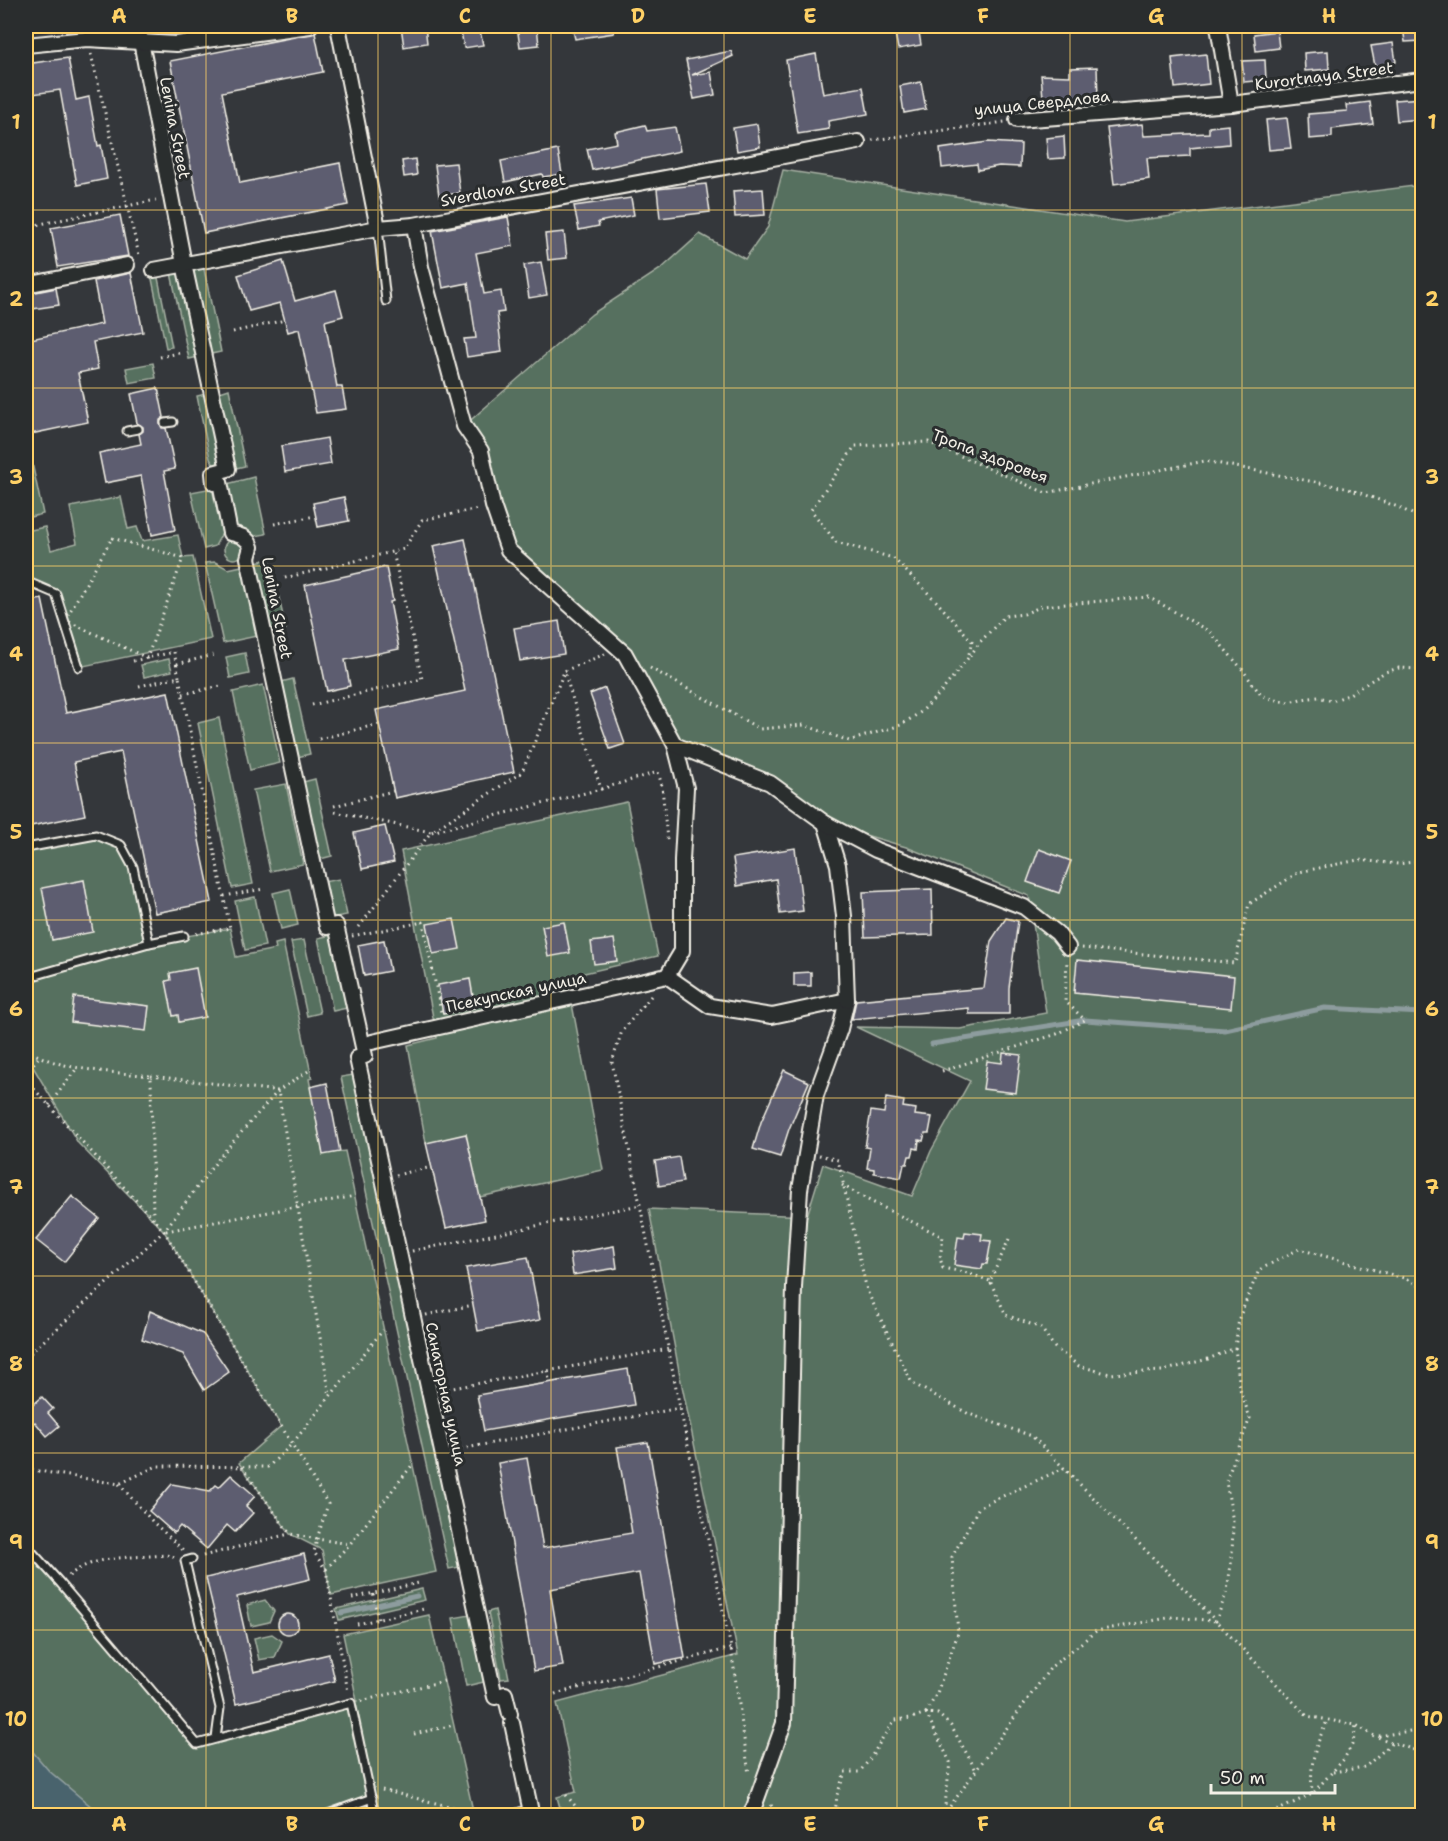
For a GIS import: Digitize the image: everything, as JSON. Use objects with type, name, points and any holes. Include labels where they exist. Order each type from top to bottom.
[{"type":"street","name":"Lenina Street","points":[[138,26],[184,264],[228,470],[213,473],[214,483],[220,482],[230,533],[242,536],[250,547],[248,558],[327,927],[336,925],[365,1056],[357,1058],[359,1068]]},
{"type":"street","points":[[26,45],[87,39],[176,44],[310,26]]},
{"type":"street","points":[[338,26],[378,228]]},
{"type":"street","points":[[1218,26],[1230,104]]},
{"type":"street","name":"Kurortnaya Street","points":[[1230,104],[1422,80]]},
{"type":"street","name":"улица Свердлова","points":[[1017,120],[1230,104]]},
{"type":"street","name":"Sverdlova Street","points":[[154,270],[378,228],[414,225],[858,142]]},
{"type":"street","points":[[414,225],[421,267],[464,426],[481,451],[493,506],[508,550],[625,654],[675,745],[686,788],[682,860],[682,951],[667,976],[710,1006],[772,1016],[847,1000]]},
{"type":"street","points":[[26,285],[134,264]]},
{"type":"street","points":[[675,745],[770,783],[825,823],[876,850],[1024,907],[1057,933],[1068,947]]},
{"type":"street","points":[[749,1815],[754,1807],[784,1723],[794,1287],[800,1190],[816,1095],[840,1029],[847,1000],[844,916],[837,865],[825,823]]},
{"type":"street","name":"Псекупская улица","points":[[372,1042],[667,976]]},
{"type":"street","name":"Санаторная улица","points":[[359,1068],[495,1697],[506,1694],[531,1812],[519,1815]]},
{"type":"lane","points":[[378,228],[386,301]]},
{"type":"lane","points":[[127,432],[138,429]]},
{"type":"lane","points":[[26,583],[56,594],[79,667]]},
{"type":"lane","points":[[26,848],[96,835],[121,845],[133,867],[149,943]]},
{"type":"lane","points":[[33,976],[149,943],[184,936]]},
{"type":"lane","points":[[26,1545],[197,1743],[351,1703],[375,1815]]},
{"type":"lane","points":[[192,1559],[185,1561],[220,1708],[216,1738]]},
{"type":"lane","points":[[328,1814],[372,1798]]},
{"type":"path","points":[[87,39],[126,206],[134,264]]},
{"type":"path","name":"улица Свердлова","points":[[858,142],[1017,120]]},
{"type":"path","points":[[26,227],[171,197]]},
{"type":"path","points":[[233,332],[285,320]]},
{"type":"path","points":[[160,357],[179,353]]},
{"type":"path","name":"Тропа здоровья","points":[[968,658],[972,641],[893,558],[836,542],[811,510],[855,446],[928,442],[1046,492],[1205,461],[1346,488],[1398,507],[1422,519]]},
{"type":"path","points":[[285,578],[404,549],[422,520],[493,506]]},
{"type":"path","points":[[274,524],[315,516]]},
{"type":"path","points":[[112,538],[183,558],[147,658],[65,620],[112,538]]},
{"type":"path","points":[[312,705],[422,679],[393,552]]},
{"type":"path","points":[[645,664],[760,729],[804,725],[849,741],[901,725],[921,711],[942,691],[980,642],[1005,616],[1024,614],[1042,606],[1149,597],[1210,632],[1261,695],[1274,700],[1288,702],[1319,698],[1332,700],[1347,695],[1385,672],[1399,668],[1422,671]]},
{"type":"path","points":[[359,927],[431,832],[522,772],[564,671],[619,649]]},
{"type":"path","points":[[133,661],[174,652],[230,928],[184,936]]},
{"type":"path","points":[[177,664],[214,655]]},
{"type":"path","points":[[564,671],[601,789]]},
{"type":"path","points":[[139,686],[179,677]]},
{"type":"path","points":[[183,694],[221,686]]},
{"type":"path","points":[[320,739],[379,724]]},
{"type":"path","points":[[335,812],[431,832],[601,789],[658,771],[663,786],[667,844]]},
{"type":"path","points":[[334,806],[393,791]]},
{"type":"path","points":[[942,1071],[1057,1034],[1085,1020],[1065,1001],[1068,947],[1235,963],[1249,904],[1299,872],[1358,860],[1398,864],[1422,861]]},
{"type":"path","points":[[224,896],[264,889]]},
{"type":"path","points":[[350,936],[423,922],[443,1025]]},
{"type":"path","points":[[667,976],[622,1031],[612,1062],[731,1647],[749,1774]]},
{"type":"path","points":[[26,1049],[38,1057],[77,1068],[278,1091]]},
{"type":"path","points":[[26,1073],[38,1057]]},
{"type":"path","points":[[49,1105],[77,1068]]},
{"type":"path","points":[[26,1357],[164,1232],[223,1153],[278,1091],[310,1070]]},
{"type":"path","points":[[151,1076],[153,1219]]},
{"type":"path","points":[[26,1080],[164,1232],[328,1504],[314,1552],[326,1570],[345,1678]]},
{"type":"path","points":[[278,1091],[330,1396]]},
{"type":"path","points":[[806,1152],[838,1160],[867,1292],[912,1383],[969,1414],[1032,1436],[1307,1716],[1356,1725],[1377,1737],[1422,1753]]},
{"type":"path","points":[[391,1176],[432,1167]]},
{"type":"path","points":[[842,1185],[870,1202],[943,1237],[940,1258],[943,1268],[968,1273],[990,1281],[1006,1315],[1041,1328],[1055,1348],[1079,1366],[1110,1374],[1162,1371],[1208,1359],[1235,1348]]},
{"type":"path","points":[[164,1232],[355,1196]]},
{"type":"path","points":[[408,1252],[640,1205]]},
{"type":"path","points":[[990,1281],[1009,1239]]},
{"type":"path","points":[[1216,1622],[1227,1592],[1232,1558],[1233,1522],[1226,1481],[1250,1418],[1240,1389],[1235,1348],[1239,1318],[1259,1270],[1299,1249],[1404,1278],[1422,1287]]},
{"type":"path","points":[[421,1316],[472,1305]]},
{"type":"path","points":[[26,1469],[119,1484],[157,1466],[268,1467],[292,1444],[383,1330]]},
{"type":"path","points":[[437,1391],[669,1348]]},
{"type":"path","points":[[548,1371],[550,1383]]},
{"type":"path","points":[[450,1451],[681,1408]]},
{"type":"path","points":[[326,1570],[350,1544],[413,1464]]},
{"type":"path","points":[[242,1467],[290,1534]]},
{"type":"path","points":[[926,1713],[937,1693],[958,1633],[952,1557],[968,1527],[980,1508],[1064,1468]]},
{"type":"path","points":[[119,1484],[153,1522],[192,1559]]},
{"type":"path","points":[[62,1584],[74,1572],[101,1560],[166,1555],[192,1559],[290,1534],[350,1544]]},
{"type":"path","points":[[352,1598],[419,1583]]},
{"type":"path","points":[[373,1594],[378,1619]]},
{"type":"path","points":[[357,1624],[424,1609]]},
{"type":"path","points":[[943,1815],[1051,1667],[1096,1631],[1173,1617],[1216,1622]]},
{"type":"path","points":[[555,1694],[731,1647]]},
{"type":"path","points":[[351,1703],[444,1681]]},
{"type":"path","points":[[926,1713],[950,1762],[943,1815]]},
{"type":"path","points":[[831,1815],[835,1814],[837,1795],[845,1772],[859,1772],[871,1760],[875,1748],[895,1720],[926,1713],[938,1714],[951,1726],[976,1770]]},
{"type":"path","points":[[1312,1794],[1310,1768],[1314,1748],[1328,1719]]},
{"type":"path","points":[[414,1734],[454,1725]]},
{"type":"path","points":[[1266,1815],[1312,1794],[1332,1772],[1353,1743],[1356,1725]]},
{"type":"path","points":[[1377,1737],[1422,1729]]},
{"type":"path","points":[[1332,1772],[1365,1767],[1392,1743]]},
{"type":"path","points":[[370,1787],[473,1812]]},
{"type":"path","points":[[566,1795],[584,1815]]},
{"type":"green space","points":[[783,170],[1125,222],[1422,185],[1422,1815],[562,1815],[557,1797],[576,1792],[557,1703],[738,1655],[680,1376],[649,1209],[807,1216],[823,1164],[912,1196],[931,1151],[970,1081],[856,1027],[960,1029],[1046,1013],[1029,896],[906,847],[825,823],[770,783],[675,745],[625,654],[508,550],[481,451],[464,426],[592,314],[662,268],[700,234],[745,259],[768,227]]},
{"type":"green space","points":[[203,264],[221,352],[211,354],[192,266]]},
{"type":"green space","points":[[180,266],[199,357],[189,359],[170,268]]},
{"type":"green space","points":[[157,273],[172,347],[166,348],[151,274]]},
{"type":"green space","points":[[153,363],[156,378],[129,383],[126,368]]},
{"type":"green space","points":[[229,389],[245,466],[236,468],[220,392]]},
{"type":"green space","points":[[206,394],[219,457],[217,469],[210,459],[197,396]]},
{"type":"green space","points":[[26,435],[43,514],[26,518]]},
{"type":"green space","points":[[254,477],[266,534],[250,537],[245,530],[237,529],[227,484]]},
{"type":"green space","points":[[212,488],[222,533],[215,546],[204,549],[191,492]]},
{"type":"green space","points":[[121,497],[128,529],[137,527],[142,541],[178,535],[183,558],[193,557],[211,639],[79,667],[56,595],[26,583],[26,531],[45,527],[51,550],[77,543],[70,507]]},
{"type":"green space","points":[[234,539],[241,542],[244,549],[241,556],[234,559],[227,556],[224,549],[227,542]]},
{"type":"green space","points":[[270,559],[286,629],[271,632],[255,562]]},
{"type":"green space","points":[[215,562],[228,569],[242,566],[257,636],[223,643],[205,563]]},
{"type":"green space","points":[[245,653],[249,674],[230,678],[226,657]]},
{"type":"green space","points":[[169,659],[172,671],[144,677],[141,665]]},
{"type":"green space","points":[[293,679],[310,754],[297,757],[281,682]]},
{"type":"green space","points":[[263,685],[280,763],[250,770],[233,692]]},
{"type":"green space","points":[[219,718],[253,884],[232,888],[198,723]]},
{"type":"green space","points":[[315,779],[332,856],[320,859],[303,782]]},
{"type":"green space","points":[[286,784],[303,864],[270,871],[253,790]]},
{"type":"green space","points":[[627,802],[658,956],[567,977],[603,1170],[480,1197],[426,1143],[408,1045],[437,1038],[401,851]]},
{"type":"green space","points":[[96,834],[121,845],[133,866],[149,943],[230,928],[236,957],[276,949],[275,944],[283,942],[312,1078],[309,1079],[323,1154],[345,1151],[436,1572],[331,1595],[322,1550],[290,1534],[239,1463],[281,1426],[164,1231],[78,1143],[26,1055],[26,847]]},
{"type":"green space","points":[[339,879],[347,915],[330,918],[323,882]]},
{"type":"green space","points":[[290,889],[298,925],[281,929],[273,893]]},
{"type":"green space","points":[[255,897],[265,946],[245,950],[235,901]]},
{"type":"green space","points":[[332,935],[347,1008],[333,1011],[318,938]]},
{"type":"green space","points":[[304,940],[320,1013],[307,1016],[291,942]]},
{"type":"green space","points":[[353,1075],[460,1567],[449,1569],[341,1077]]},
{"type":"green space","points":[[26,1545],[197,1743],[357,1701],[343,1634],[429,1615],[474,1815],[101,1815],[49,1771],[26,1744]]},
{"type":"green space","points":[[422,1589],[425,1600],[339,1620],[336,1609]]},
{"type":"green space","points":[[265,1600],[274,1611],[269,1622],[251,1626],[247,1605]]},
{"type":"green space","points":[[495,1610],[509,1678],[501,1679],[488,1612]]},
{"type":"green space","points":[[470,1615],[484,1682],[466,1686],[453,1618]]},
{"type":"green space","points":[[272,1634],[282,1641],[275,1657],[259,1660],[254,1638]]},
{"type":"water","points":[[26,1744],[49,1771],[101,1815],[26,1815]]},
{"type":"building","points":[[401,26],[425,26],[427,43],[404,47]]},
{"type":"building","points":[[460,26],[479,26],[483,45],[464,48]]},
{"type":"building","points":[[517,26],[537,26],[539,45],[520,47]]},
{"type":"building","points":[[572,26],[613,26],[614,33],[575,39]]},
{"type":"building","points":[[918,26],[921,45],[898,49],[894,28]]},
{"type":"building","points":[[1403,26],[1422,26],[1422,41],[1405,42]]},
{"type":"building","points":[[1277,31],[1279,48],[1256,51],[1254,34]]},
{"type":"building","points":[[315,33],[323,72],[222,92],[240,183],[340,163],[348,205],[204,233],[170,61]]},
{"type":"building","points":[[1393,43],[1396,62],[1375,66],[1371,46]]},
{"type":"building","points":[[731,51],[733,56],[692,75],[711,72],[715,95],[694,99],[686,60]]},
{"type":"building","points":[[1328,51],[1329,69],[1305,71],[1304,53]]},
{"type":"building","points":[[816,54],[823,94],[863,87],[868,114],[828,121],[829,129],[798,134],[786,60]]},
{"type":"building","points":[[1206,54],[1209,84],[1175,88],[1172,58]]},
{"type":"building","points":[[68,58],[76,100],[89,97],[107,179],[77,185],[60,90],[26,95],[26,64]]},
{"type":"building","points":[[1265,60],[1266,80],[1244,82],[1242,61]]},
{"type":"building","points":[[1097,67],[1098,99],[1071,100],[1071,98],[1043,97],[1041,75],[1070,76],[1070,68]]},
{"type":"building","points":[[921,82],[926,109],[904,113],[900,86]]},
{"type":"building","points":[[1422,98],[1422,119],[1397,121],[1395,100]]},
{"type":"building","points":[[1370,102],[1373,124],[1332,129],[1332,137],[1309,139],[1308,114],[1347,111],[1346,105]]},
{"type":"building","points":[[1287,118],[1291,148],[1269,150],[1266,120]]},
{"type":"building","points":[[757,124],[760,147],[737,151],[733,128]]},
{"type":"building","points":[[1142,124],[1144,136],[1209,133],[1209,127],[1228,125],[1229,144],[1190,148],[1190,156],[1147,158],[1149,179],[1114,184],[1107,128]]},
{"type":"building","points":[[645,125],[647,131],[675,127],[680,151],[592,170],[587,149],[617,143],[615,132]]},
{"type":"building","points":[[1064,136],[1065,158],[1048,159],[1046,138]]},
{"type":"building","points":[[988,142],[1021,144],[1020,167],[999,166],[978,170],[977,164],[942,168],[940,149]]},
{"type":"building","points":[[558,150],[562,174],[543,177],[542,174],[505,182],[501,161]]},
{"type":"building","points":[[415,159],[417,175],[404,177],[402,161]]},
{"type":"building","points":[[456,163],[460,193],[439,196],[435,165]]},
{"type":"building","points":[[706,184],[710,212],[660,218],[657,189]]},
{"type":"building","points":[[763,189],[765,215],[735,217],[733,191]]},
{"type":"building","points":[[631,198],[634,215],[598,222],[599,226],[579,230],[574,206]]},
{"type":"building","points":[[120,215],[128,256],[58,267],[51,228]]},
{"type":"building","points":[[508,217],[513,246],[476,253],[484,294],[501,291],[504,312],[497,313],[502,352],[467,357],[464,339],[476,338],[468,283],[443,288],[432,231]]},
{"type":"building","points":[[564,232],[567,258],[548,260],[545,234]]},
{"type":"building","points":[[283,261],[295,301],[336,290],[343,316],[325,321],[337,387],[342,387],[346,409],[316,413],[299,329],[288,332],[280,303],[249,311],[238,275]]},
{"type":"building","points":[[541,262],[547,295],[529,298],[524,265]]},
{"type":"building","points":[[131,273],[143,332],[93,342],[98,369],[78,373],[88,422],[26,435],[26,340],[102,324],[94,281]]},
{"type":"building","points":[[56,288],[59,305],[26,310],[26,294]]},
{"type":"building","points":[[158,388],[164,417],[160,420],[160,424],[162,428],[166,428],[175,469],[164,471],[175,530],[152,535],[141,476],[105,483],[99,453],[141,444],[139,434],[143,431],[143,427],[137,423],[131,394]]},
{"type":"building","points":[[327,438],[331,464],[285,472],[281,446]]},
{"type":"building","points":[[344,497],[349,521],[318,527],[313,503]]},
{"type":"building","points":[[465,539],[514,772],[395,798],[376,710],[465,691],[433,546]]},
{"type":"building","points":[[386,567],[399,649],[345,660],[350,686],[327,691],[305,585]]},
{"type":"building","points":[[42,599],[66,713],[168,692],[212,902],[155,913],[121,752],[74,762],[85,815],[26,827],[26,602]]},
{"type":"building","points":[[559,621],[564,654],[520,661],[514,628]]},
{"type":"building","points":[[605,688],[625,744],[610,749],[590,694]]},
{"type":"building","points":[[385,826],[394,862],[362,869],[354,833]]},
{"type":"building","points":[[795,848],[803,911],[780,914],[776,879],[737,886],[733,858]]},
{"type":"building","points":[[1039,849],[1071,861],[1059,893],[1027,882]]},
{"type":"building","points":[[84,880],[93,932],[52,940],[42,888]]},
{"type":"building","points":[[932,889],[933,935],[865,937],[863,892]]},
{"type":"building","points":[[1006,918],[1018,921],[1009,988],[1009,1014],[969,1014],[969,1008],[852,1019],[856,1000],[984,988],[991,941]]},
{"type":"building","points":[[454,919],[460,949],[433,954],[427,924]]},
{"type":"building","points":[[564,922],[570,953],[548,957],[542,926]]},
{"type":"building","points":[[614,939],[617,961],[594,964],[591,942]]},
{"type":"building","points":[[384,940],[390,971],[364,976],[358,945]]},
{"type":"building","points":[[1077,960],[1234,976],[1231,1008],[1074,993]]},
{"type":"building","points":[[196,968],[205,1017],[179,1022],[178,1015],[173,1016],[166,981],[171,980],[170,973]]},
{"type":"building","points":[[811,972],[811,986],[794,986],[794,973]]},
{"type":"building","points":[[470,979],[475,1008],[443,1014],[438,985]]},
{"type":"building","points":[[74,997],[149,1006],[146,1031],[71,1022]]},
{"type":"building","points":[[1003,1053],[1021,1055],[1016,1093],[983,1089],[987,1061],[1002,1063]]},
{"type":"building","points":[[784,1070],[809,1082],[780,1157],[753,1149],[761,1122]]},
{"type":"building","points":[[327,1083],[340,1152],[323,1155],[310,1087]]},
{"type":"building","points":[[886,1098],[904,1101],[903,1107],[916,1109],[915,1115],[932,1117],[929,1133],[925,1133],[923,1141],[919,1140],[918,1149],[914,1148],[907,1164],[904,1164],[901,1178],[874,1173],[874,1169],[867,1168],[870,1148],[865,1147],[871,1111],[884,1113]]},
{"type":"building","points":[[466,1134],[485,1220],[446,1228],[426,1143]]},
{"type":"building","points":[[679,1157],[683,1182],[659,1186],[655,1161]]},
{"type":"building","points":[[72,1196],[99,1218],[64,1262],[36,1240]]},
{"type":"building","points":[[965,1232],[982,1234],[981,1240],[991,1241],[987,1264],[983,1264],[982,1269],[954,1265],[958,1237],[964,1238]]},
{"type":"building","points":[[614,1246],[617,1268],[573,1275],[570,1254]]},
{"type":"building","points":[[528,1257],[540,1320],[478,1331],[466,1268]]},
{"type":"building","points":[[150,1311],[203,1334],[229,1372],[204,1390],[183,1354],[142,1339]]},
{"type":"building","points":[[628,1369],[634,1405],[484,1431],[477,1395]]},
{"type":"building","points":[[42,1397],[53,1409],[48,1413],[59,1426],[47,1436],[35,1422],[26,1429],[26,1411]]},
{"type":"building","points":[[648,1442],[685,1658],[655,1664],[639,1573],[550,1589],[563,1666],[534,1671],[498,1463],[527,1458],[543,1548],[632,1533],[617,1447]]},
{"type":"building","points":[[231,1475],[255,1496],[246,1506],[253,1513],[235,1532],[227,1525],[207,1549],[180,1526],[174,1533],[149,1511],[172,1484],[210,1491],[216,1485],[219,1487]]},
{"type":"building","points":[[304,1554],[310,1579],[237,1597],[254,1672],[329,1654],[335,1681],[236,1704],[206,1578]]},
{"type":"building","points":[[288,1614],[295,1617],[298,1624],[295,1631],[288,1634],[281,1631],[278,1624],[281,1617]]},
{"type":"waterway","points":[[932,1044],[1085,1020],[1225,1030],[1325,1008],[1422,1013]]},
{"type":"waterway","points":[[341,1613],[417,1596]]}]
